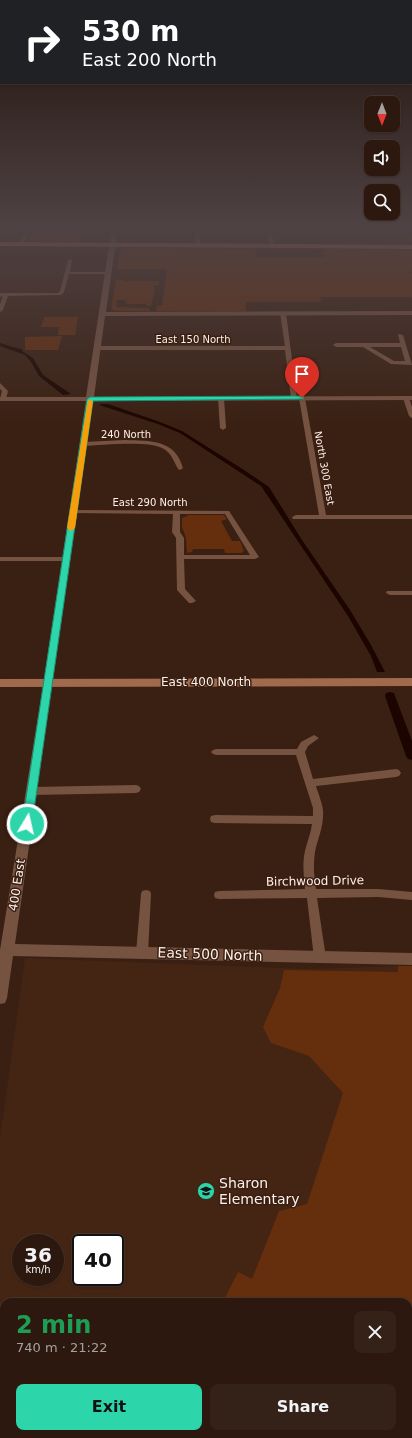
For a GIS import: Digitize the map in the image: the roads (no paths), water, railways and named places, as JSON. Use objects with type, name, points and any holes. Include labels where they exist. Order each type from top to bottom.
[{"type":"main road","name":"East 400 North","points":[[0,683],[412,682]]},
{"type":"street","points":[[0,295],[60,293]]},
{"type":"street","name":"400 East","points":[[0,998],[106,293]]},
{"type":"street","points":[[0,310],[6,295]]},
{"type":"street","name":"North 300 East","points":[[283,313],[288,348],[323,517]]},
{"type":"street","points":[[103,314],[412,313]]},
{"type":"street","points":[[364,345],[393,363],[410,363],[400,335]]},
{"type":"street","points":[[336,345],[403,345]]},
{"type":"street","name":"East 150 North","points":[[98,348],[288,348]]},
{"type":"street","points":[[0,385],[5,391],[2,399],[409,398],[412,416]]},
{"type":"street","points":[[221,398],[222,428]]},
{"type":"street","name":"240 North","points":[[84,444],[148,443],[162,445],[174,454],[180,468]]},
{"type":"street","name":"East 290 North","points":[[73,512],[227,512],[255,557],[181,557]]},
{"type":"street","points":[[177,512],[176,532],[180,538],[181,590],[192,601]]},
{"type":"street","points":[[296,517],[412,517]]},
{"type":"street","points":[[0,559],[66,558]]},
{"type":"street","points":[[390,593],[412,593]]},
{"type":"street","points":[[314,738],[304,744],[300,752],[318,808],[318,820],[308,861],[310,895],[320,958]]},
{"type":"street","points":[[216,752],[300,752]]},
{"type":"street","points":[[310,783],[396,773]]},
{"type":"street","points":[[32,791],[136,789]]},
{"type":"street","points":[[215,819],[318,820]]},
{"type":"street","name":"Birchwood Drive","points":[[219,895],[378,893],[412,896]]},
{"type":"street","points":[[142,952],[146,894]]},
{"type":"street","name":"East 500 North","points":[[7,950],[412,959]]},
{"type":"waterway","points":[[390,696],[412,756]]},
{"type":"place","name":"Sharon Elementary","points":[[206,1191]]}]
